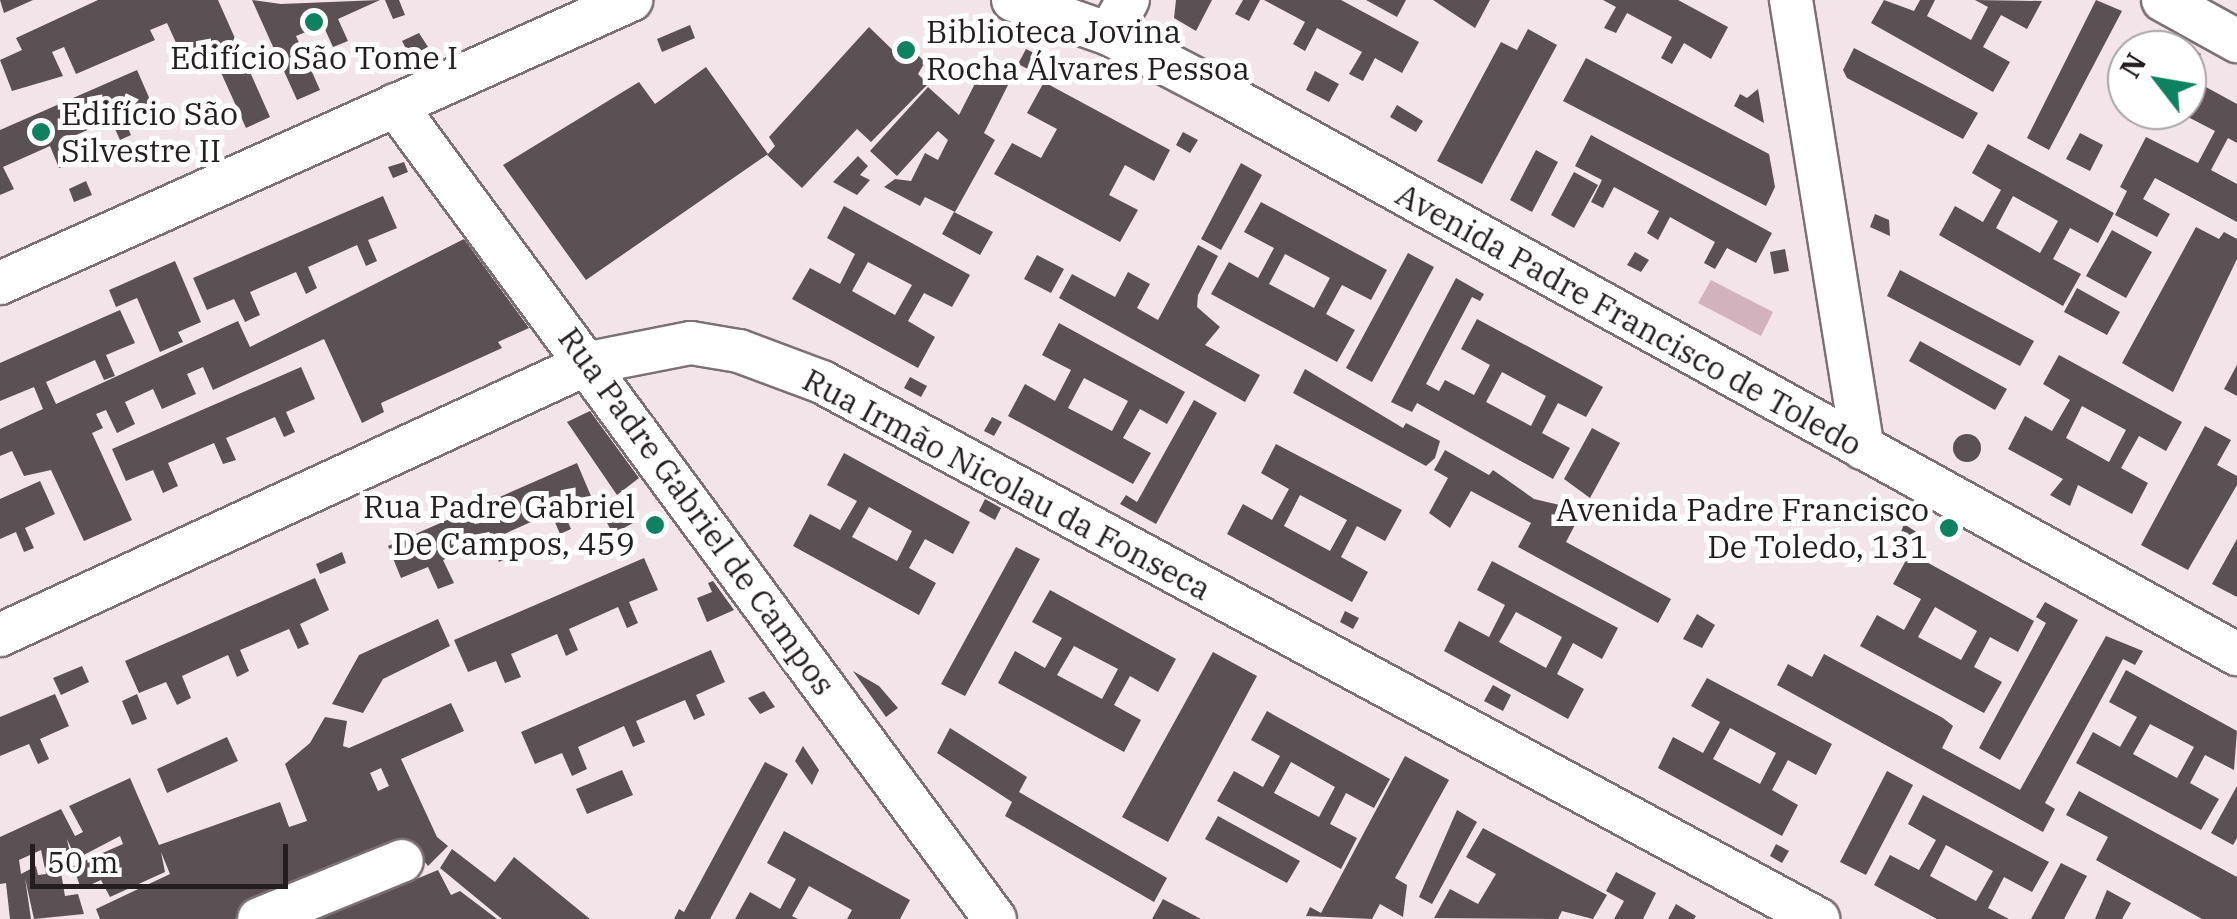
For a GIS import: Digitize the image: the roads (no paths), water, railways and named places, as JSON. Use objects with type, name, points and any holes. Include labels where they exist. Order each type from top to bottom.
[{"type":"street","points":[[0,283],[395,105],[582,9],[631,0]]},
{"type":"street","name":"Avenida Padre Francisco de Toledo","points":[[1013,0],[1118,17],[1863,448],[2237,654]]},
{"type":"street","points":[[1791,0],[1863,448]]},
{"type":"street","points":[[2163,0],[2237,41]]},
{"type":"street","name":"Rua Padre Gabriel de Campos","points":[[395,105],[589,363],[995,919]]},
{"type":"street","name":"Rua Irmão Nicolau da Fonseca","points":[[0,635],[589,363],[691,344],[739,351],[822,382],[1818,919]]},
{"type":"street","points":[[259,919],[402,861]]},
{"type":"place","name":"Edifício São Tome I","points":[[314,22]]},
{"type":"place","name":"Biblioteca Jovina Rocha Álvares Pessoa","points":[[906,50]]},
{"type":"place","name":"Edifício São Silvestre II","points":[[41,132]]},
{"type":"place","name":"Rua Padre Gabriel De Campos, 459","points":[[655,525]]},
{"type":"place","name":"Avenida Padre Francisco De Toledo, 131","points":[[1949,528]]}]
